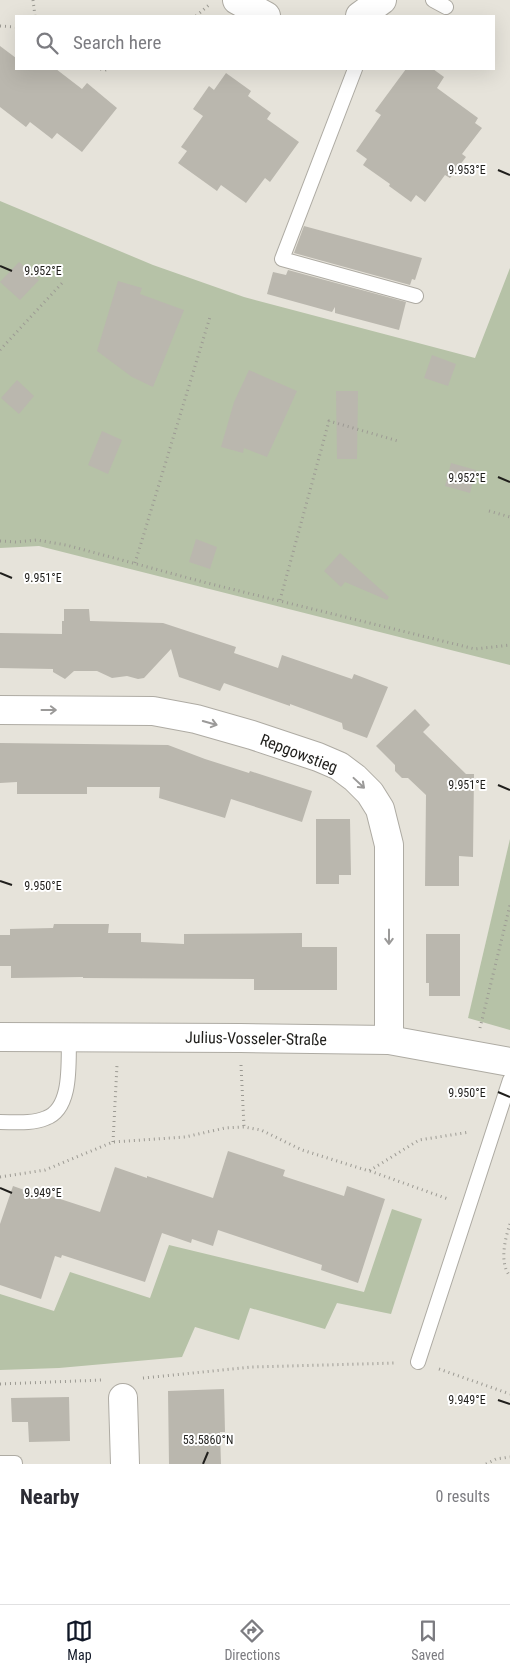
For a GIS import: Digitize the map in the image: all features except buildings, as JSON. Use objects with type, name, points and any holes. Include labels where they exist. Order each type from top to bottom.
[{"type":"street","points":[[237,0],[264,15]]},
{"type":"street","points":[[361,15],[382,0]]},
{"type":"street","name":"Repgowstieg","points":[[0,710],[154,711],[252,735],[318,757],[339,766],[355,778],[370,793],[380,809],[389,845],[389,1040]]},
{"type":"street","name":"Julius-Vosseler-Straße","points":[[0,1037],[389,1040],[475,1054],[510,1062]]},
{"type":"street","points":[[123,1386],[125,1464]]},
{"type":"lane","points":[[433,0],[446,7]]},
{"type":"lane","points":[[355,70],[282,259],[416,296]]},
{"type":"lane","points":[[0,1122],[36,1121],[47,1118],[56,1112],[63,1101],[66,1089],[69,1037]]},
{"type":"lane","points":[[418,1362],[510,1080]]},
{"type":"lane","points":[[0,1463],[15,1463]]},
{"type":"path","points":[[33,0],[35,15]]},
{"type":"path","points":[[197,15],[215,0]]},
{"type":"path","points":[[0,26],[15,27]]},
{"type":"path","points":[[0,350],[64,281]]},
{"type":"path","points":[[135,563],[210,317]]},
{"type":"path","points":[[280,600],[329,421],[398,441]]},
{"type":"path","points":[[489,511],[510,517]]},
{"type":"path","points":[[0,541],[37,540],[475,649],[510,645]]},
{"type":"path","points":[[475,1054],[483,1010],[510,905]]},
{"type":"path","points":[[240,1038],[244,1127]]},
{"type":"path","points":[[113,1142],[116,1081]]},
{"type":"path","points":[[0,1177],[45,1170],[113,1142],[185,1137],[225,1128],[244,1127],[261,1130],[302,1150],[369,1171],[469,1207]]},
{"type":"path","points":[[369,1171],[419,1140],[495,1128]]},
{"type":"path","points":[[510,1224],[504,1254],[506,1271],[510,1276]]},
{"type":"path","points":[[0,1384],[123,1386],[252,1367],[418,1362],[510,1394]]},
{"type":"path","points":[[486,1464],[496,1459],[510,1458]]},
{"type":"green space","points":[[0,201],[153,265],[244,297],[475,358],[510,268],[510,665],[39,546],[0,548]]},
{"type":"green space","points":[[510,839],[510,1030],[468,1018]]},
{"type":"green space","points":[[392,1209],[422,1219],[391,1314],[337,1303],[325,1329],[250,1308],[239,1340],[195,1327],[182,1357],[59,1368],[0,1370],[0,1294],[54,1311],[70,1272],[150,1298],[169,1245],[364,1292]]}]
